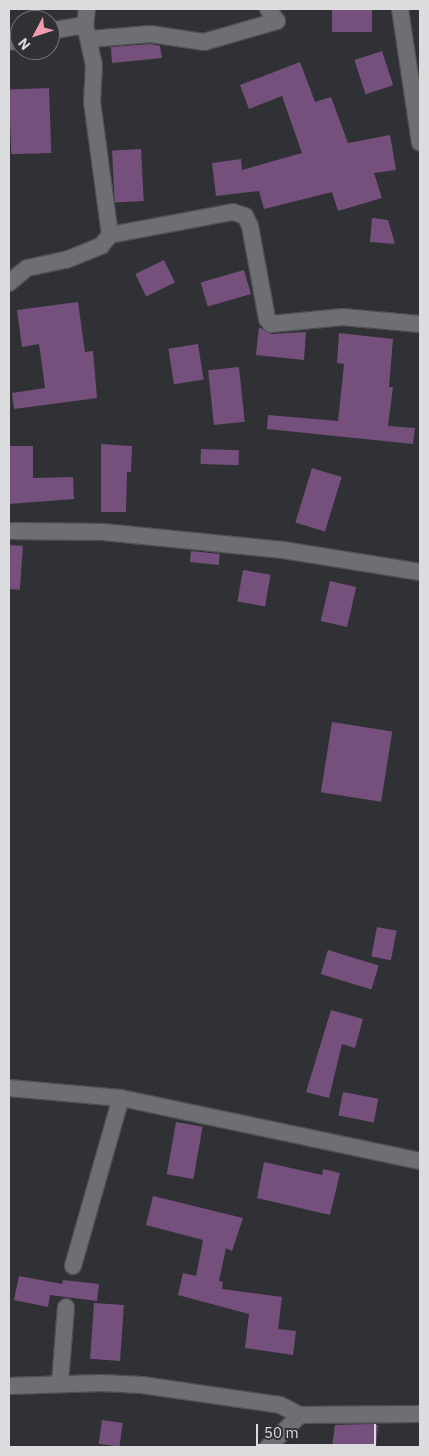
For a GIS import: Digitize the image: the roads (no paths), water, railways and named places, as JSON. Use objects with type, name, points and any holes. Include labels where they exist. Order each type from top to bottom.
[{"type":"street","points":[[87,9],[88,32],[94,65],[92,102],[110,235]]},
{"type":"street","points":[[60,31],[151,34],[204,42],[277,21],[268,9]]},
{"type":"street","points":[[400,9],[420,143]]},
{"type":"street","points":[[9,283],[27,268],[66,260],[101,246],[110,235],[233,212],[245,216],[250,226],[267,319],[271,324],[343,317],[420,324]]},
{"type":"street","points":[[9,531],[103,532],[283,550],[420,572]]},
{"type":"street","points":[[9,1088],[121,1098],[420,1161]]},
{"type":"street","points":[[73,1266],[121,1098]]},
{"type":"street","points":[[60,1384],[66,1307]]},
{"type":"street","points":[[9,1386],[60,1384],[142,1385],[209,1393],[280,1405],[300,1415],[420,1414]]},
{"type":"street","points":[[268,1447],[300,1415]]}]
